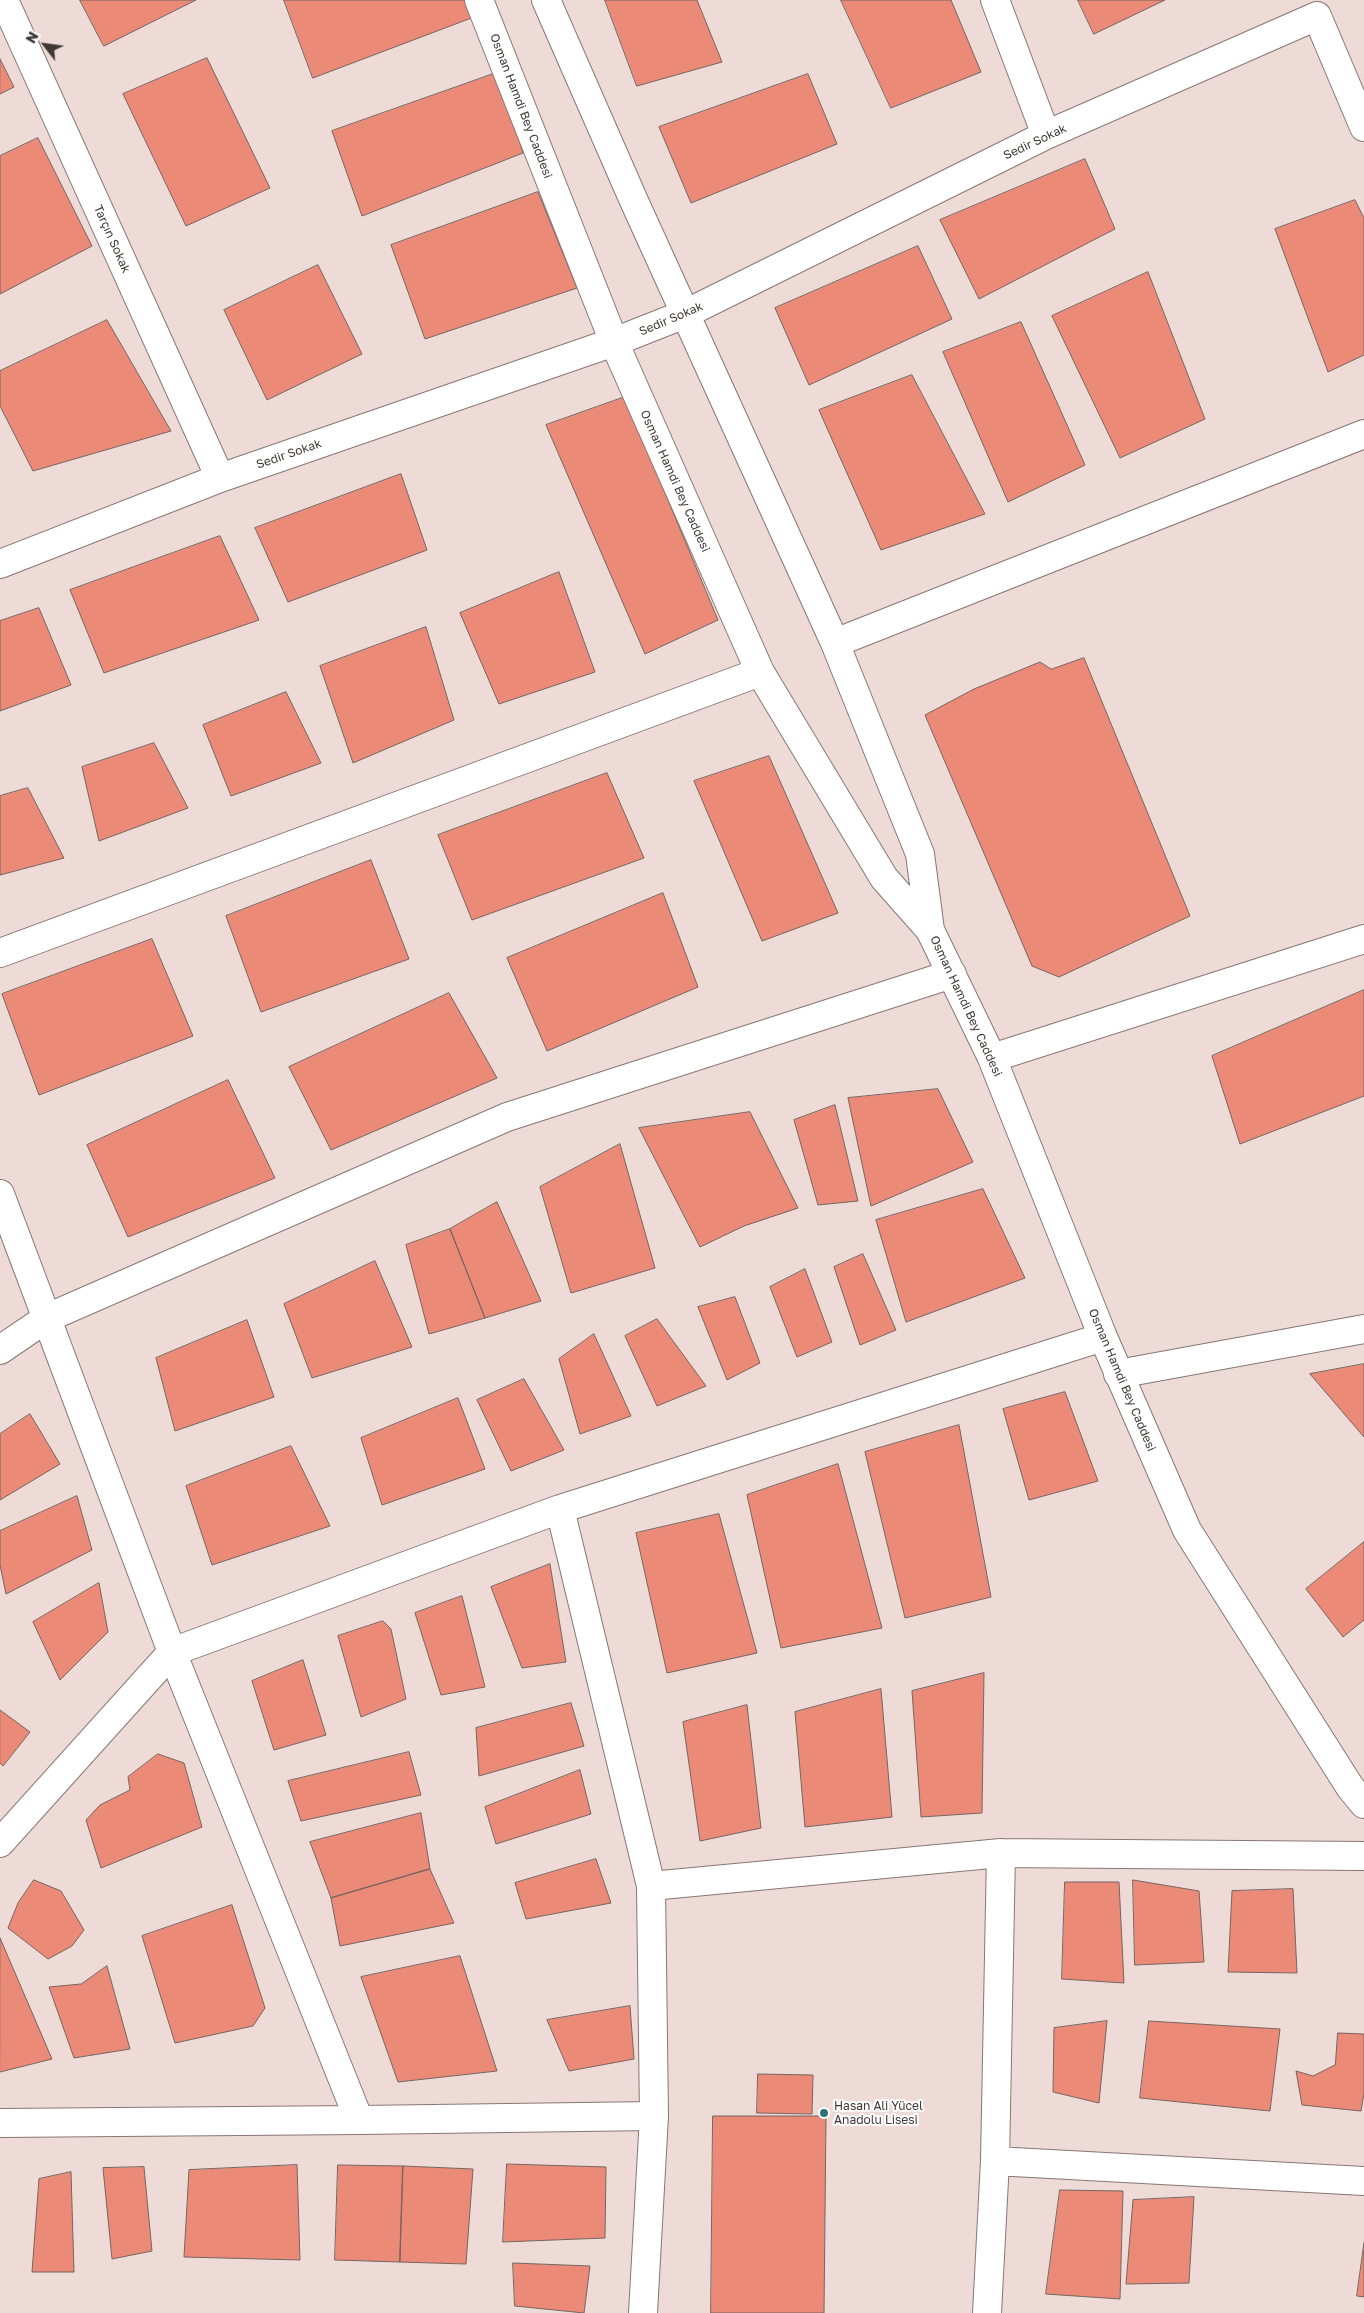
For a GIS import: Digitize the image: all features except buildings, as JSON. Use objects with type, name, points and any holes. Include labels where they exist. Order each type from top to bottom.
[{"type":"street","name":"Tarçın Sokak","points":[[4,0],[220,478]]},
{"type":"street","name":"Osman Hamdi Bey Caddesi","points":[[479,0],[614,342],[760,672],[884,878],[930,930],[992,1058],[1118,1374],[1187,1530],[1350,1787],[1364,1804]]},
{"type":"street","name":"Osman Hamdi Bey Caddesi","points":[[546,0],[685,314],[835,643],[920,854],[930,930]]},
{"type":"street","points":[[995,0],[1046,136]]},
{"type":"street","name":"Sedir Sokak","points":[[0,564],[220,478],[614,342],[685,314],[1046,136],[1317,16],[1364,126]]},
{"type":"street","points":[[835,643],[1364,434]]},
{"type":"street","points":[[0,953],[760,672]]},
{"type":"street","points":[[992,1058],[1364,939]]},
{"type":"street","points":[[0,1350],[48,1318],[507,1117],[952,974]]},
{"type":"street","points":[[0,1194],[172,1652],[359,2120]]},
{"type":"street","points":[[1118,1374],[1364,1330]]},
{"type":"street","points":[[0,1843],[172,1652],[560,1509],[1103,1337]]},
{"type":"street","points":[[560,1509],[651,1886],[654,2116],[643,2313]]},
{"type":"street","points":[[651,1886],[1001,1853],[1364,1856]]},
{"type":"street","points":[[986,2313],[995,2161],[1001,1853]]},
{"type":"street","points":[[0,2123],[654,2116]]},
{"type":"street","points":[[995,2161],[1364,2181]]},
{"type":"place","name":"Hasan Ali Yücel Anadolu Lisesi","points":[[824,2113]]}]
